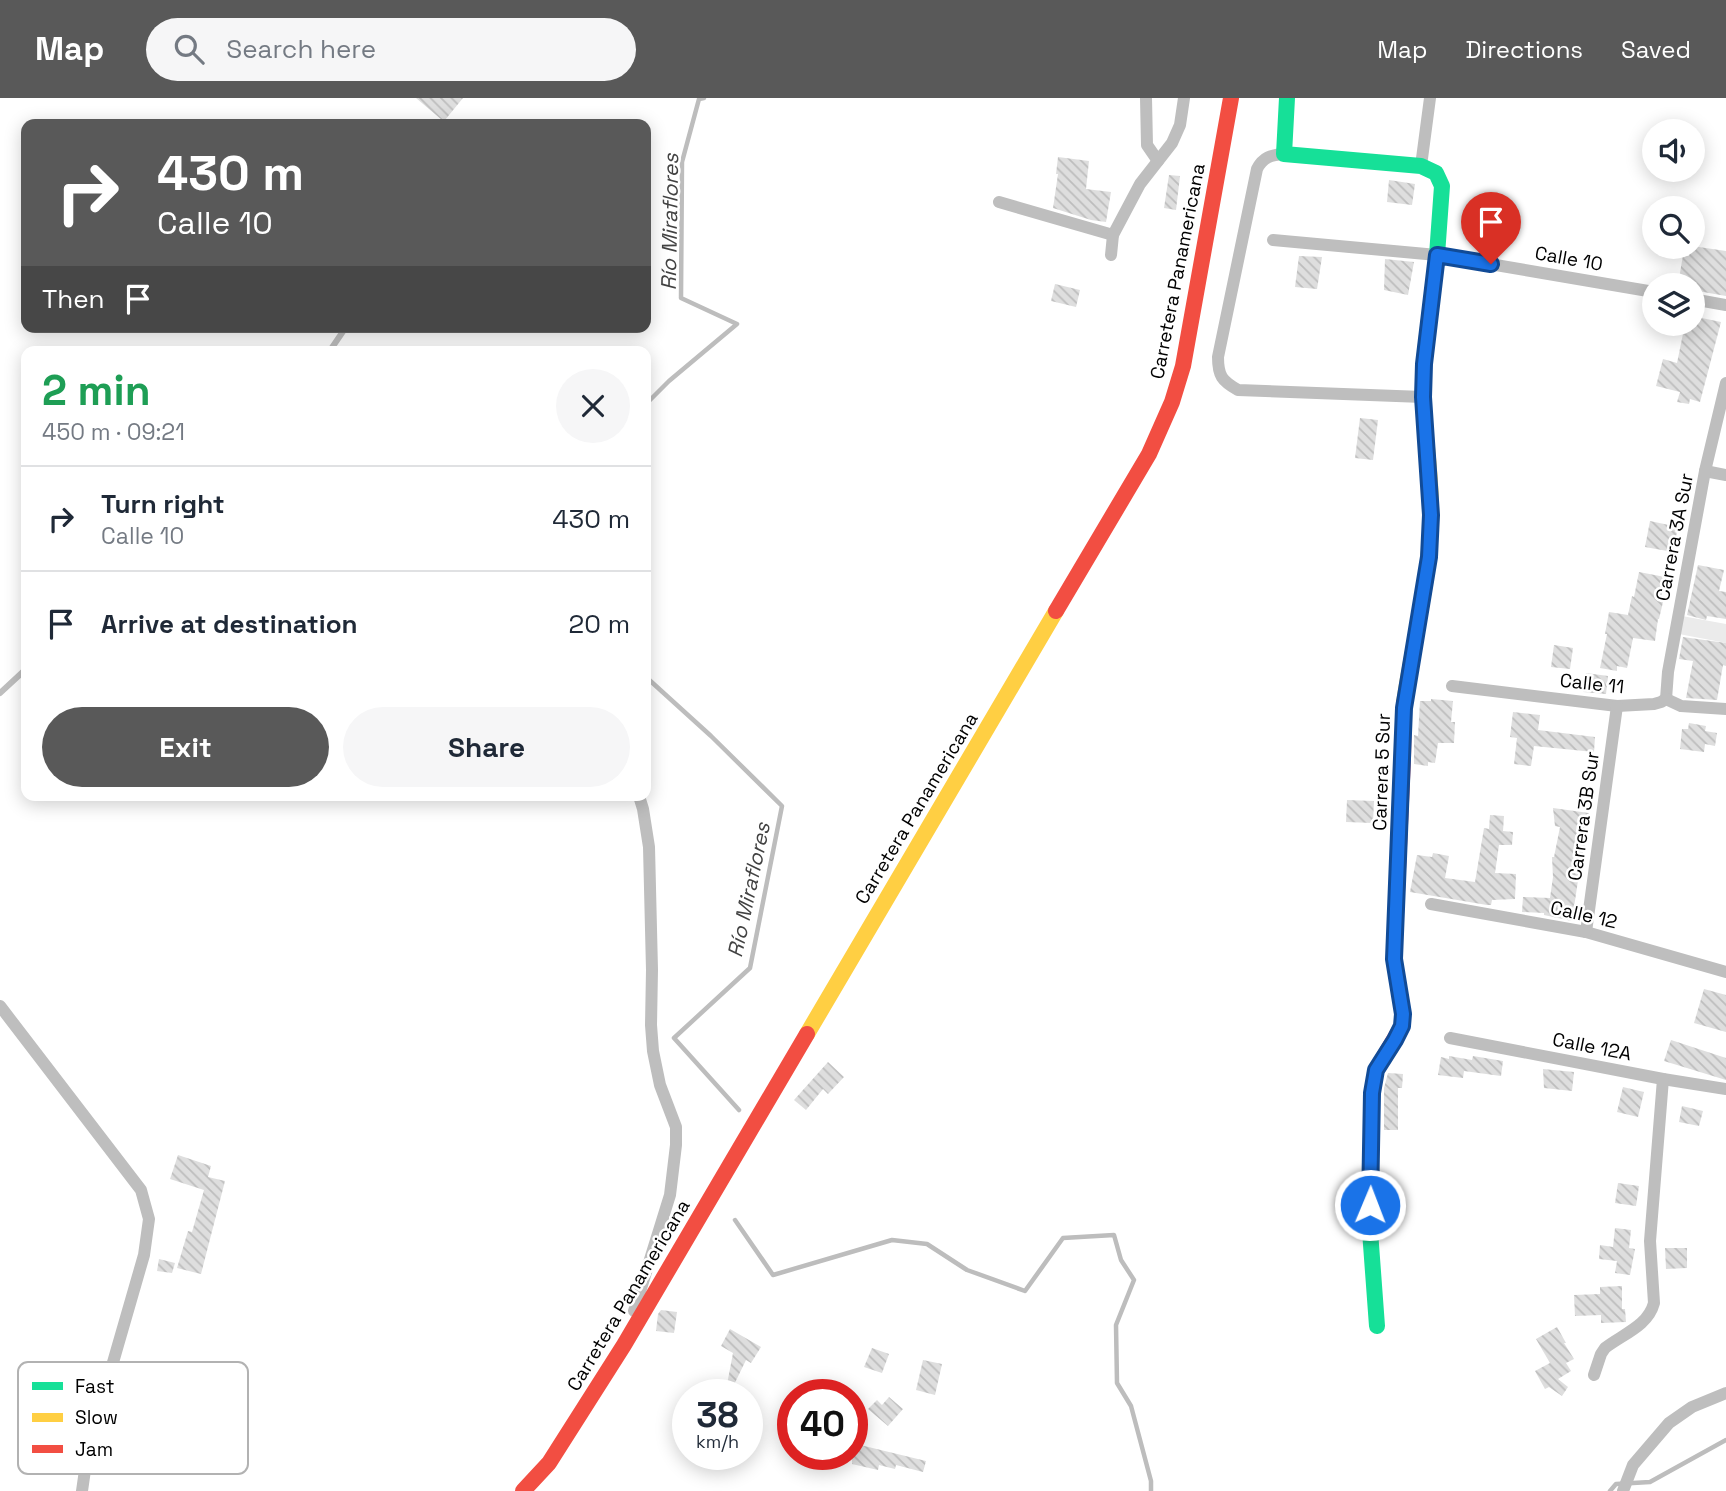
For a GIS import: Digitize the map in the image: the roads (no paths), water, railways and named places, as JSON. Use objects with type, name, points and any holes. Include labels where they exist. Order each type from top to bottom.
[{"type":"main road","name":"Carretera Panamericana","points":[[523,1491],[549,1463],[624,1345],[1149,454],[1172,402],[1183,366],[1231,98]]},
{"type":"main road","points":[[1287,98],[1284,154],[1429,170]]},
{"type":"main road","name":"Carrera 5 Sur","points":[[1377,1326],[1370,1231],[1372,1093],[1376,1070],[1402,1026],[1403,1014],[1394,959],[1404,708],[1410,660],[1423,601],[1431,515],[1423,397],[1424,364],[1442,186],[1429,170]]},
{"type":"street","points":[[1146,98],[1147,145],[1158,161]]},
{"type":"street","points":[[1111,255],[1114,235],[1140,184],[1172,143],[1180,125],[1184,98]]},
{"type":"street","points":[[1429,170],[1430,98]]},
{"type":"street","points":[[1284,154],[1265,158],[1257,169],[1218,357],[1221,377],[1238,390],[1423,397]]},
{"type":"street","points":[[999,202],[1114,235]]},
{"type":"street","name":"Calle 10","points":[[1273,240],[1437,255],[1642,290]]},
{"type":"street","points":[[1705,301],[1726,304]]},
{"type":"street","name":"Carrera 3A Sur","points":[[1666,698],[1668,672],[1705,471],[1726,383]]},
{"type":"street","points":[[1705,471],[1726,475]]},
{"type":"street","name":"Calle 11","points":[[1452,686],[1617,706],[1654,704],[1666,698],[1689,707],[1726,709]]},
{"type":"street","name":"Carrera 3B Sur","points":[[1586,932],[1617,706]]},
{"type":"street","points":[[624,1345],[670,1195],[676,1145],[676,1127],[660,1085],[653,1051],[649,847],[641,801]]},
{"type":"street","name":"Calle 12","points":[[1431,904],[1586,932],[1726,972]]},
{"type":"street","points":[[0,1006],[141,1190],[149,1219],[144,1255],[113,1362]]},
{"type":"street","name":"Calle 12A","points":[[1450,1038],[1726,1089]]},
{"type":"street","points":[[1594,1375],[1605,1348],[1646,1319],[1654,1303],[1650,1241],[1663,1079]]},
{"type":"street","points":[[1623,1491],[1633,1465],[1669,1423],[1705,1400],[1726,1393]]},
{"type":"lane","points":[[0,694],[21,674]]},
{"type":"waterway","name":"Río Miraflores","points":[[651,399],[737,324],[681,298],[682,162],[699,99],[704,98]]},
{"type":"waterway","name":"Río Miraflores","points":[[651,682],[782,806],[750,968],[674,1038],[739,1110]]},
{"type":"waterway","points":[[735,1220],[773,1275],[892,1240],[927,1244],[967,1270],[1025,1291],[1063,1238],[1114,1235],[1121,1260],[1134,1280],[1116,1325],[1117,1383],[1131,1406],[1151,1481],[1151,1491]]},
{"type":"waterway","points":[[1610,1491],[1616,1484],[1650,1482],[1726,1440]]}]
